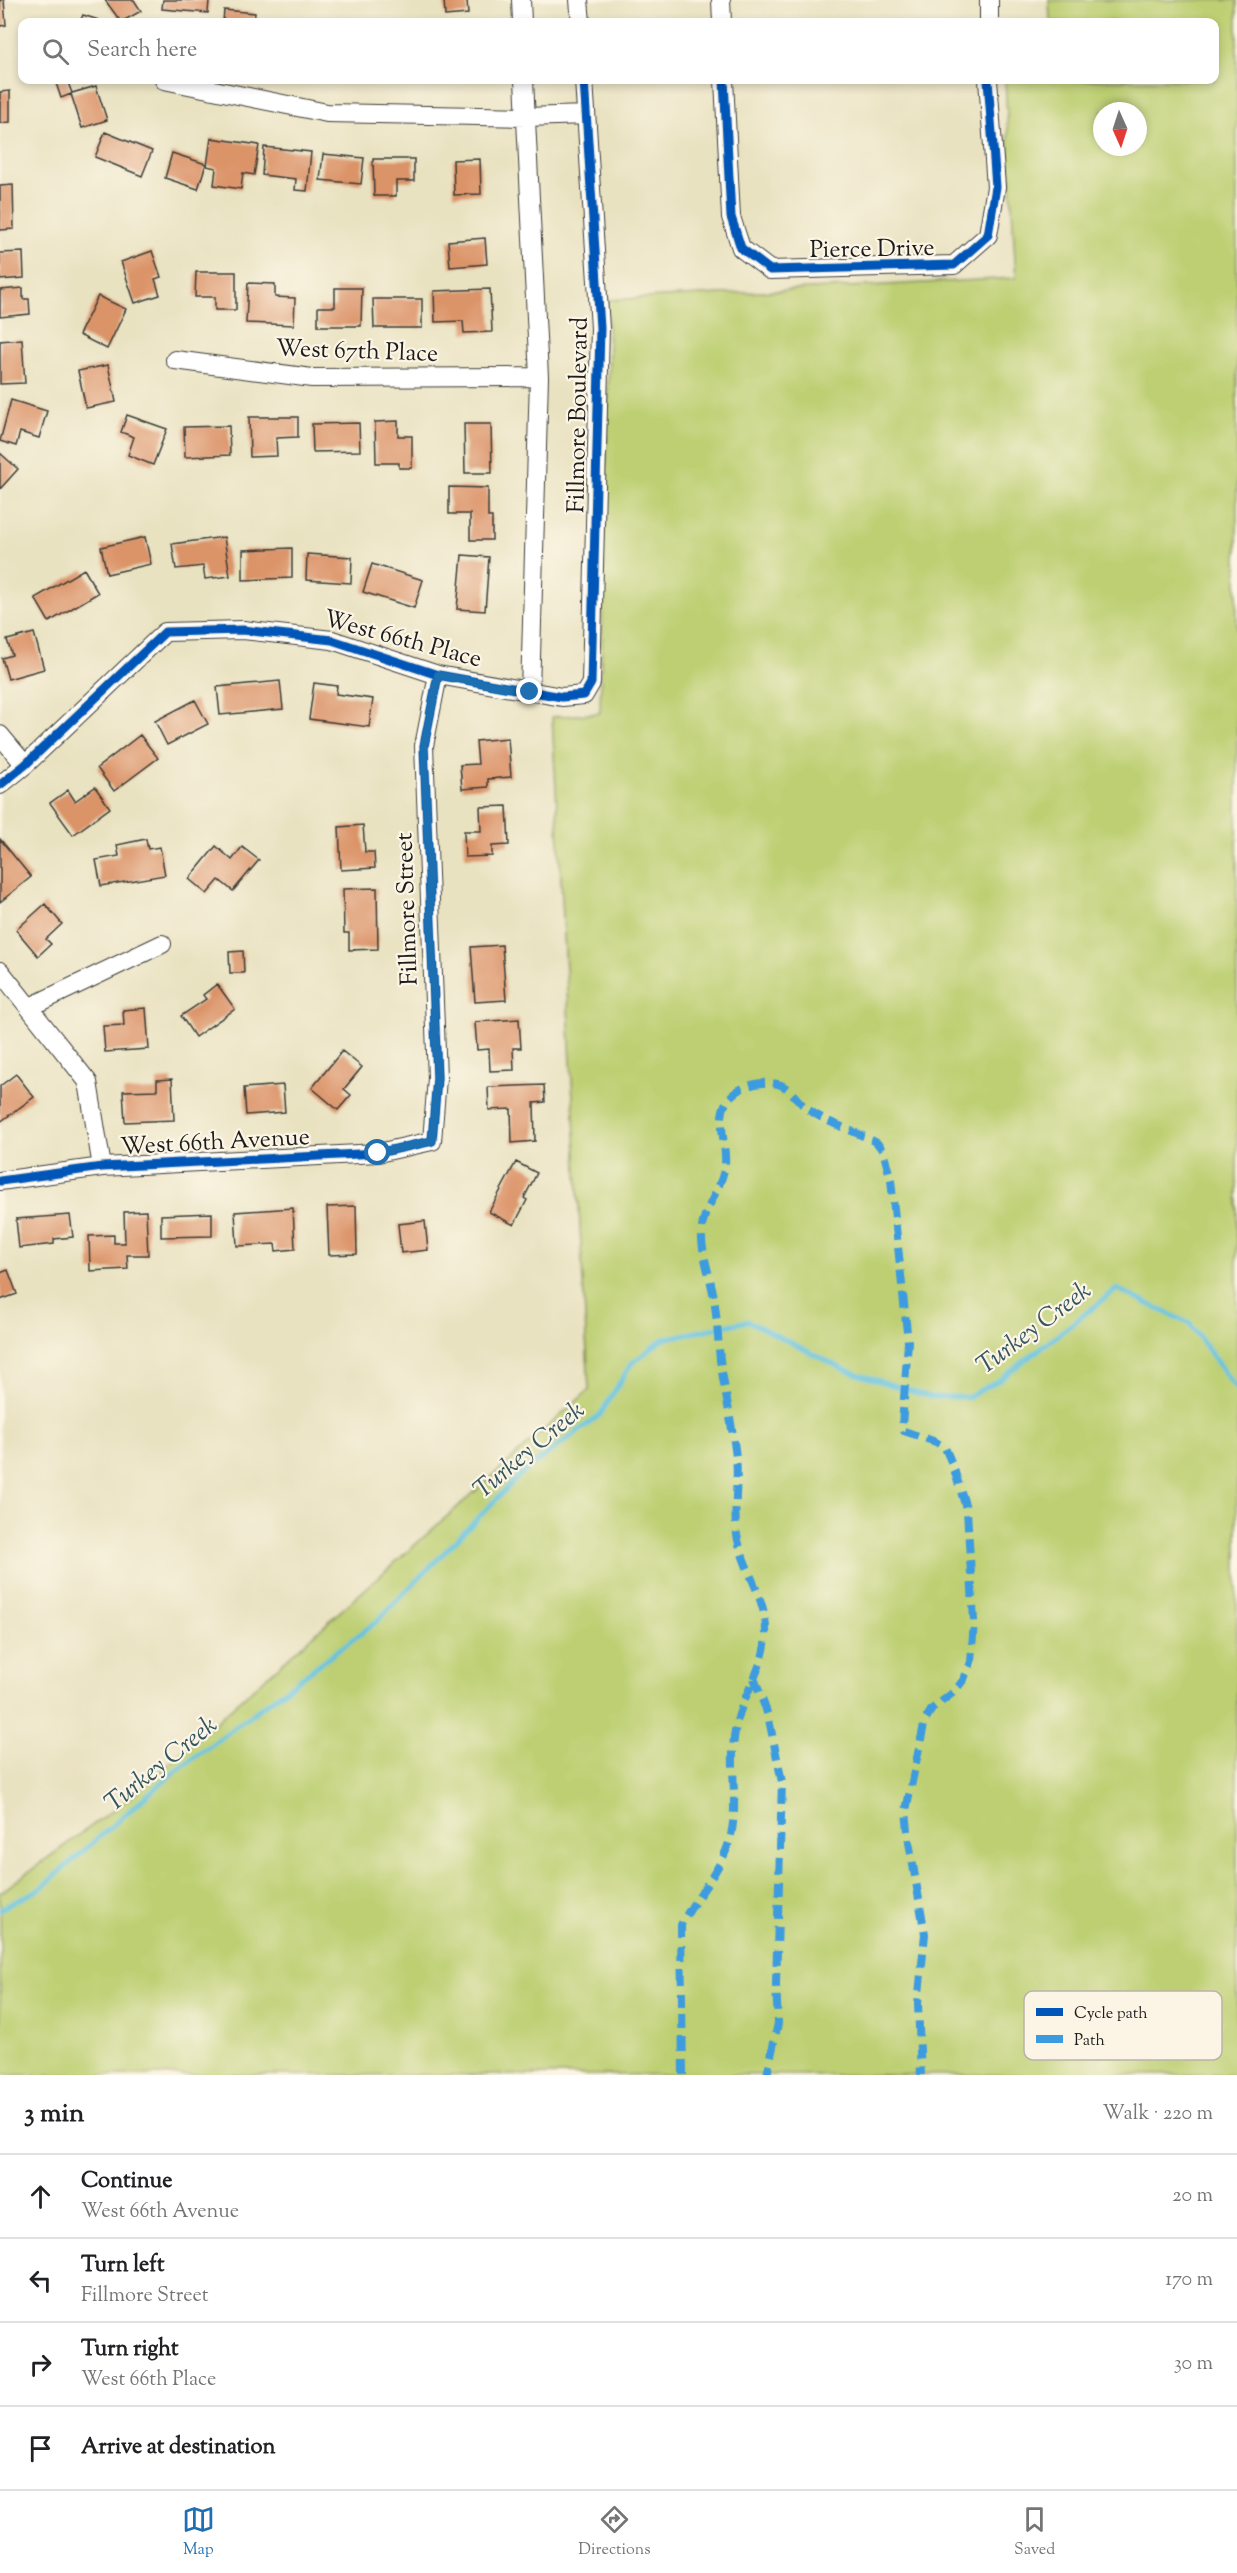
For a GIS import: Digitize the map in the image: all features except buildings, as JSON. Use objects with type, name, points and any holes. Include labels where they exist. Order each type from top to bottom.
[{"type":"street","points":[[521,0],[522,18]]},
{"type":"street","points":[[579,0],[581,18]]},
{"type":"street","points":[[721,0],[722,18]]},
{"type":"street","points":[[989,0],[989,18]]},
{"type":"street","points":[[184,84],[327,113],[526,117],[586,115]]},
{"type":"street","name":"Fillmore Boulevard","points":[[524,84],[538,377],[530,692],[562,697],[584,695],[591,683],[600,328],[584,84]]},
{"type":"street","name":"Pierce Drive","points":[[724,84],[731,217],[741,248],[770,270],[954,265],[988,235],[996,187],[988,84]]},
{"type":"street","name":"West 67th Place","points":[[174,360],[312,378],[538,377]]},
{"type":"street","name":"West 66th Place","points":[[0,785],[25,765],[165,632],[243,630],[332,640],[438,675],[530,692]]},
{"type":"street","name":"Fillmore Street","points":[[432,1141],[437,1078],[424,746],[438,675]]},
{"type":"street","points":[[0,735],[25,765]]},
{"type":"street","points":[[30,1006],[162,944]]},
{"type":"street","points":[[0,971],[88,1082],[102,1167]]},
{"type":"street","name":"West 66th Avenue","points":[[0,1181],[102,1167],[378,1153],[432,1141]]},
{"type":"green space","points":[[1049,0],[1237,0],[1237,2075],[0,2075],[0,1893],[135,1794],[589,1390],[552,717],[600,713],[609,351],[607,300],[1016,278],[1005,84],[1219,84],[1219,18],[1050,18]]},
{"type":"waterway","name":"Turkey Creek","points":[[0,1909],[40,1889],[168,1777],[376,1622],[522,1473],[600,1415],[631,1364],[663,1339],[748,1321],[845,1370],[930,1397],[969,1397],[1001,1379],[1117,1289],[1190,1324],[1237,1390]]},
{"type":"marked path","points":[[683,2075],[681,1925],[716,1870],[731,1835],[736,1726],[762,1657],[766,1633],[763,1609],[741,1552],[736,1530],[736,1457],[720,1360],[714,1298],[702,1245],[702,1227],[706,1212],[721,1181],[725,1164],[722,1125],[724,1107],[728,1099],[741,1089],[770,1083],[785,1087],[808,1109],[828,1121],[877,1143],[883,1151],[891,1180],[908,1342],[902,1426],[904,1431],[936,1442],[945,1448],[967,1511],[974,1621],[971,1662],[964,1679],[955,1691],[932,1709],[925,1720],[906,1810],[909,1842],[925,1934],[918,2004],[921,2075]]},
{"type":"marked path","points":[[754,1678],[768,1715],[782,1782],[776,1984],[778,2023],[767,2075]]},
{"type":"cycle path","points":[[0,785],[25,765],[165,632],[243,630],[332,640],[438,675],[562,697],[584,695],[591,683],[600,328],[584,84]]},
{"type":"cycle path","points":[[724,84],[731,217],[741,248],[770,270],[954,265],[988,235],[996,187],[988,84]]},
{"type":"cycle path","points":[[0,1181],[102,1167],[378,1153],[432,1141],[437,1078],[424,746],[438,675]]},
{"type":"route","points":[[378,1153],[432,1141],[437,1078],[424,746],[438,675],[530,692]]}]
